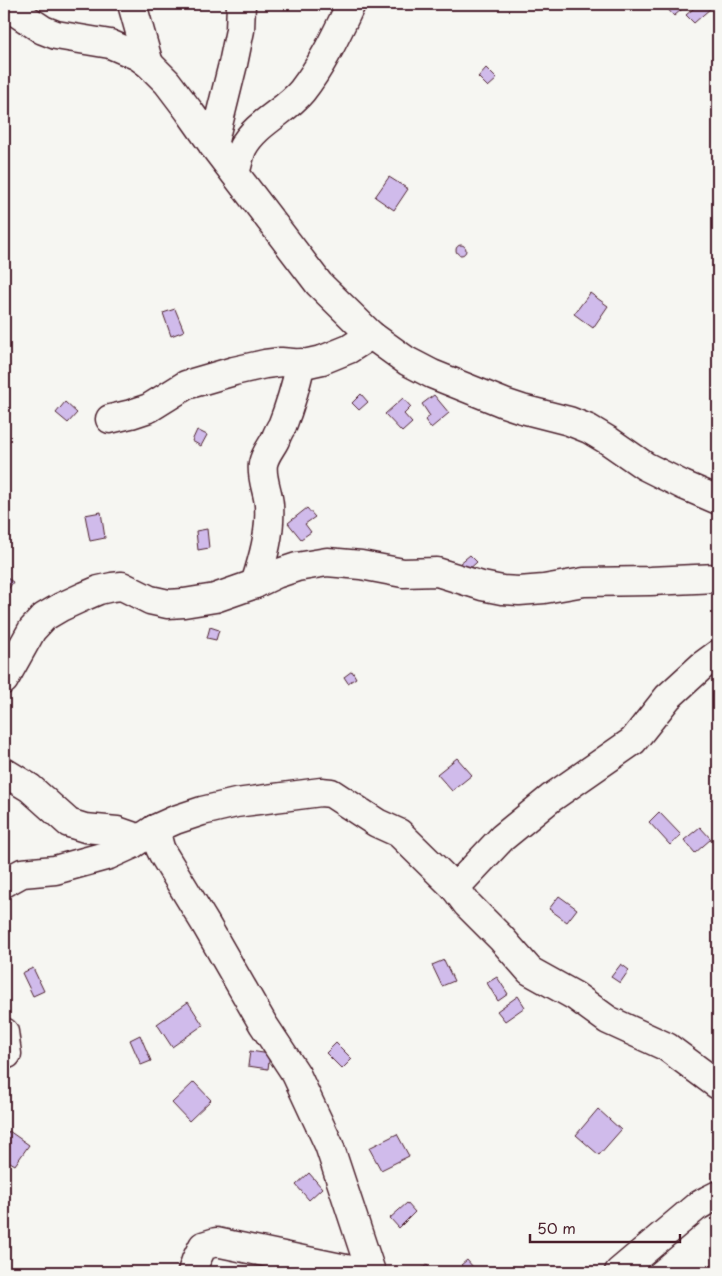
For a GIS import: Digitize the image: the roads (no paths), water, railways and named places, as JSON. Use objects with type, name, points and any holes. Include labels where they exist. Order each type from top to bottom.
[{"type":"street","points":[[4,4],[29,21],[56,35],[110,44],[138,56],[149,64],[189,111],[319,284],[371,335],[407,361],[474,392],[522,409],[570,421],[588,429],[645,466],[718,500]]},
{"type":"street","points":[[132,4],[149,64]]},
{"type":"street","points":[[213,145],[240,30],[240,4]]},
{"type":"street","points":[[236,173],[243,148],[247,142],[262,126],[300,94],[313,77],[328,53],[350,4]]},
{"type":"street","points":[[110,419],[149,408],[186,385],[265,364],[281,362],[301,363],[322,360],[349,349],[371,335]]},
{"type":"street","points":[[255,584],[263,558],[269,527],[269,505],[263,478],[263,464],[267,451],[274,442],[282,424],[292,397],[301,363]]},
{"type":"street","points":[[4,680],[32,630],[44,617],[61,607],[100,590],[112,587],[122,586],[150,600],[168,604],[184,604],[215,598],[297,567],[327,562],[361,565],[403,573],[437,572],[475,584],[502,590],[519,591],[584,582],[718,578]]},
{"type":"street","points":[[455,888],[509,832],[551,798],[633,741],[668,697],[703,664],[718,654]]},
{"type":"street","points":[[4,772],[30,788],[75,825],[86,828],[147,834],[160,848],[263,1024],[296,1074],[329,1145],[371,1272]]},
{"type":"street","points":[[4,883],[22,873],[56,870],[109,855],[175,820],[202,811],[236,803],[321,792],[331,794],[377,823],[399,833],[455,888],[467,904],[502,938],[530,971],[575,996],[608,1020],[667,1047],[718,1085]]},
{"type":"street","points":[[619,1272],[696,1207],[718,1195]]},
{"type":"street","points":[[192,1272],[203,1246],[216,1242],[360,1272]]}]
